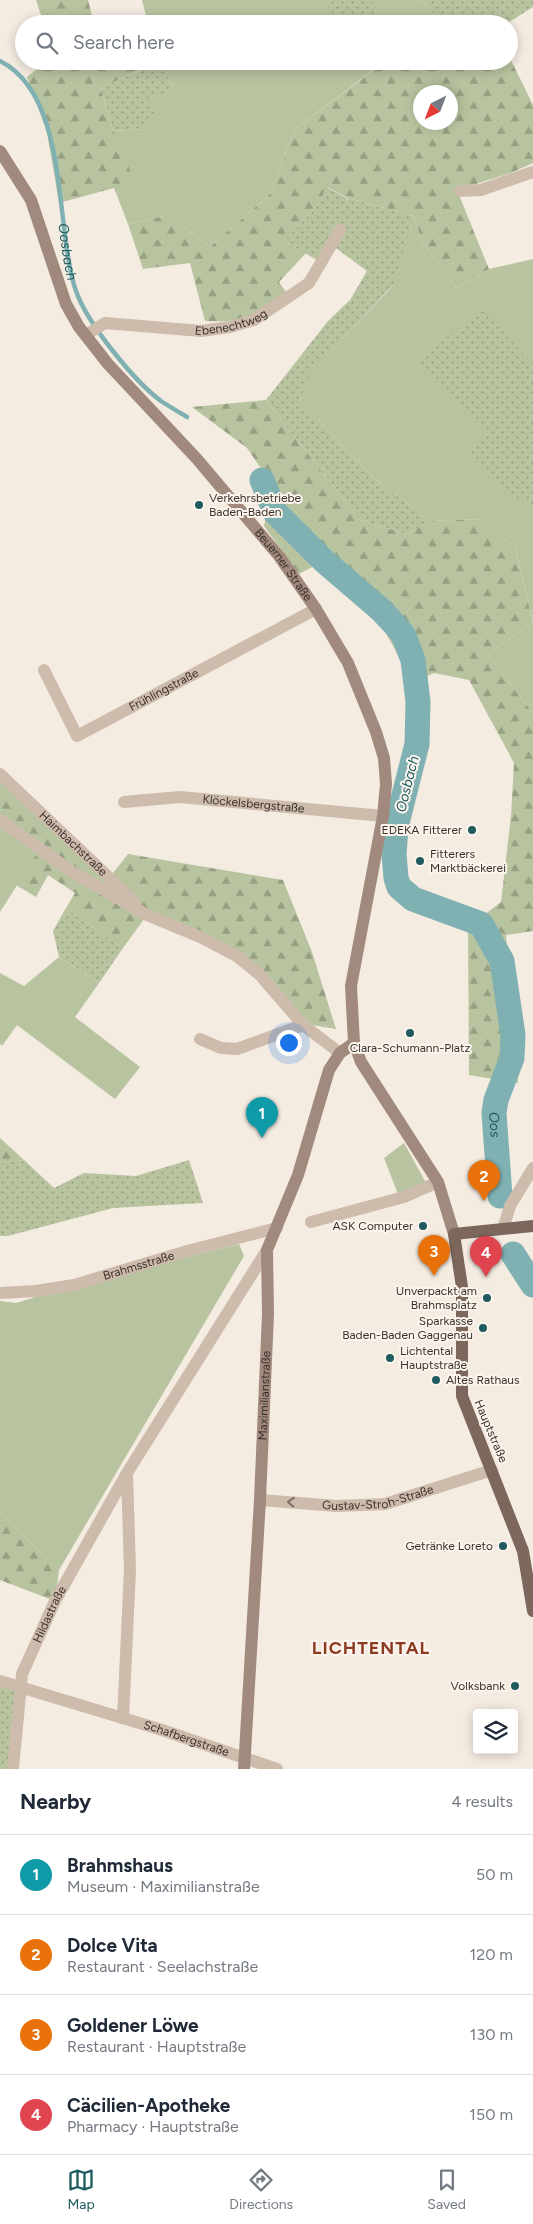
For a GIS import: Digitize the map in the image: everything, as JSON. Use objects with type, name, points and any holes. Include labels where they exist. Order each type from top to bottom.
[{"type":"main road","name":"Beuerner Straße","points":[[0,151],[31,200],[66,304],[89,333],[108,364],[197,459],[279,556],[316,609],[348,663],[376,732],[384,758],[386,784],[383,816],[351,986],[354,1043]]},
{"type":"main road","name":"Maximilianstraße","points":[[245,1764],[260,1500],[268,1314],[267,1250],[298,1175],[330,1070],[340,1053],[354,1043]]},
{"type":"main road","name":"Hauptstraße","points":[[354,1043],[362,1062],[438,1182],[454,1234],[462,1287],[462,1396],[523,1551],[533,1611]]},
{"type":"main road","points":[[454,1234],[533,1226]]},
{"type":"street","points":[[460,191],[481,190],[533,172]]},
{"type":"street","name":"Ebenechtweg","points":[[89,333],[105,323],[201,330],[230,327],[254,320],[290,298],[309,283],[340,230]]},
{"type":"street","name":"Frühlingstraße","points":[[44,670],[78,736],[316,609]]},
{"type":"street","name":"Haimbachstraße","points":[[0,774],[147,914]]},
{"type":"street","name":"Klöckelsbergstraße","points":[[124,802],[180,798],[383,816]]},
{"type":"street","name":"Haimbachstraße","points":[[0,820],[71,872],[147,914],[200,937],[237,956],[260,975],[303,1025],[340,1053]]},
{"type":"street","points":[[200,1039],[221,1048],[237,1049],[303,1025]]},
{"type":"street","points":[[503,1229],[510,1206],[533,1168]]},
{"type":"street","points":[[312,1222],[404,1197],[438,1182]]},
{"type":"street","name":"Brahmsstraße","points":[[0,1293],[36,1291],[74,1284],[187,1251],[277,1228]]},
{"type":"street","name":"Hildastraße","points":[[13,1769],[19,1685],[54,1601],[127,1473],[267,1250]]},
{"type":"street","name":"Gustav-Stroh-Straße","points":[[260,1500],[337,1506],[385,1504],[492,1470]]},
{"type":"street","points":[[123,1718],[130,1570],[127,1473]]},
{"type":"street","name":"Schafbergstraße","points":[[0,1681],[19,1685],[123,1718],[245,1764],[277,1769]]},
{"type":"green space","points":[[36,0],[88,0],[92,15],[41,15]]},
{"type":"green space","points":[[142,0],[422,0],[434,15],[146,15]]},
{"type":"green space","points":[[370,0],[382,15],[334,15],[324,1]]},
{"type":"green space","points":[[422,0],[533,0],[533,7],[518,16],[434,15]]},
{"type":"green space","points":[[36,70],[141,70],[101,88],[113,131],[130,170],[133,190],[114,188],[59,203],[47,132],[27,77]]},
{"type":"green space","points":[[142,70],[165,70],[173,90],[150,98],[156,119],[143,129],[113,131],[101,87]]},
{"type":"green space","points":[[165,70],[373,70],[294,130],[271,193],[210,247],[169,215],[128,224],[114,188],[113,131],[143,129],[149,98],[173,90]]},
{"type":"green space","points":[[374,70],[516,70],[533,105],[533,163],[511,173],[457,190],[489,269],[456,288],[422,242],[414,216],[348,198],[327,187],[319,204],[284,241],[306,253],[279,282],[288,295],[258,313],[230,321],[205,321],[190,263],[143,269],[128,224],[169,215],[210,247],[271,193],[294,130]]},
{"type":"green space","points":[[326,187],[347,198],[346,202],[348,198],[414,216],[393,285],[308,376],[300,401],[374,478],[430,521],[407,534],[360,520],[266,400],[328,321],[350,300],[367,271],[333,246],[322,263],[284,241],[319,204]]},
{"type":"green space","points":[[414,216],[422,242],[456,288],[489,269],[533,259],[533,621],[515,548],[482,519],[430,521],[374,478],[300,401],[307,376],[391,288]]},
{"type":"green space","points":[[481,308],[533,364],[533,508],[490,480],[467,451],[487,435],[419,362]]},
{"type":"green space","points":[[266,400],[360,520],[407,534],[430,521],[482,519],[515,548],[533,622],[487,654],[533,713],[533,931],[506,935],[518,1083],[469,1075],[468,927],[501,902],[511,816],[514,763],[469,680],[434,673],[413,682],[373,610],[320,563],[299,574],[264,526],[273,486],[247,448],[192,407]]},
{"type":"green space","points":[[533,622],[533,713],[487,654]]},
{"type":"green space","points":[[0,781],[110,877],[128,854],[283,880],[312,952],[336,1029],[312,1025],[260,975],[147,915],[123,948],[66,908],[75,893],[48,875],[36,897],[16,885],[40,849],[0,820]]},
{"type":"green space","points":[[0,820],[40,849],[0,912]]},
{"type":"green space","points":[[66,908],[123,948],[99,983],[59,957],[53,931]]},
{"type":"green space","points":[[59,957],[99,983],[75,1017],[140,1067],[115,1099],[17,1025],[2,1046],[0,1044],[0,973],[24,986]]},
{"type":"green space","points":[[0,1138],[24,1160],[0,1163]]},
{"type":"green space","points":[[404,1143],[426,1183],[398,1194],[384,1158]]},
{"type":"green space","points":[[24,1160],[54,1188],[84,1173],[136,1176],[189,1160],[203,1203],[113,1208],[8,1236],[0,1236],[0,1163]]},
{"type":"green space","points":[[239,1244],[244,1256],[59,1570],[0,1513],[0,1301],[16,1303],[74,1285]]},
{"type":"green space","points":[[0,1513],[59,1570],[55,1601],[0,1580]]},
{"type":"green space","points":[[0,1681],[19,1685],[13,1769],[0,1769]]},
{"type":"waterway","name":"Oosbach","points":[[0,61],[22,78],[38,103],[49,132],[56,165],[69,264],[76,291],[82,304],[112,351],[138,380],[161,401],[187,417]]},
{"type":"waterway","name":"Oosbach","points":[[262,480],[275,512],[324,561],[380,609],[397,627],[404,636],[413,660],[418,702],[417,744],[396,827],[394,854],[396,878],[399,887],[413,899],[481,924],[502,961],[513,1035],[512,1058],[496,1100],[494,1113],[500,1196]]},
{"type":"waterway","name":"Oos","points":[[513,1254],[533,1285]]},
{"type":"place","name":"Verkehrsbetriebe Baden-Baden","points":[[199,505]]},
{"type":"place","name":"EDEKA Fitterer","points":[[472,830]]},
{"type":"place","name":"Fitterers Marktbäckerei","points":[[420,861]]},
{"type":"place","name":"Clara-Schumann-Platz","points":[[410,1033]]},
{"type":"place","name":"Brahmshaus","points":[[262,1138]]},
{"type":"place","name":"Dolce Vita","points":[[484,1201]]},
{"type":"place","name":"ASK Computer","points":[[423,1226]]},
{"type":"place","name":"Goldener Löwe","points":[[434,1276]]},
{"type":"place","name":"Cäcilien-Apotheke","points":[[486,1277]]},
{"type":"place","name":"Unverpackt am Brahmsplatz","points":[[487,1298]]},
{"type":"place","name":"Sparkasse Baden-Baden Gaggenau","points":[[483,1328]]},
{"type":"place","name":"Lichtental Hauptstraße","points":[[390,1358]]},
{"type":"place","name":"Altes Rathaus","points":[[436,1380]]},
{"type":"place","name":"Getränke Loreto","points":[[503,1546]]},
{"type":"place","name":"Volksbank","points":[[515,1686]]},
{"type":"district","name":"LICHTENTAL","points":[[371,1648]]}]
